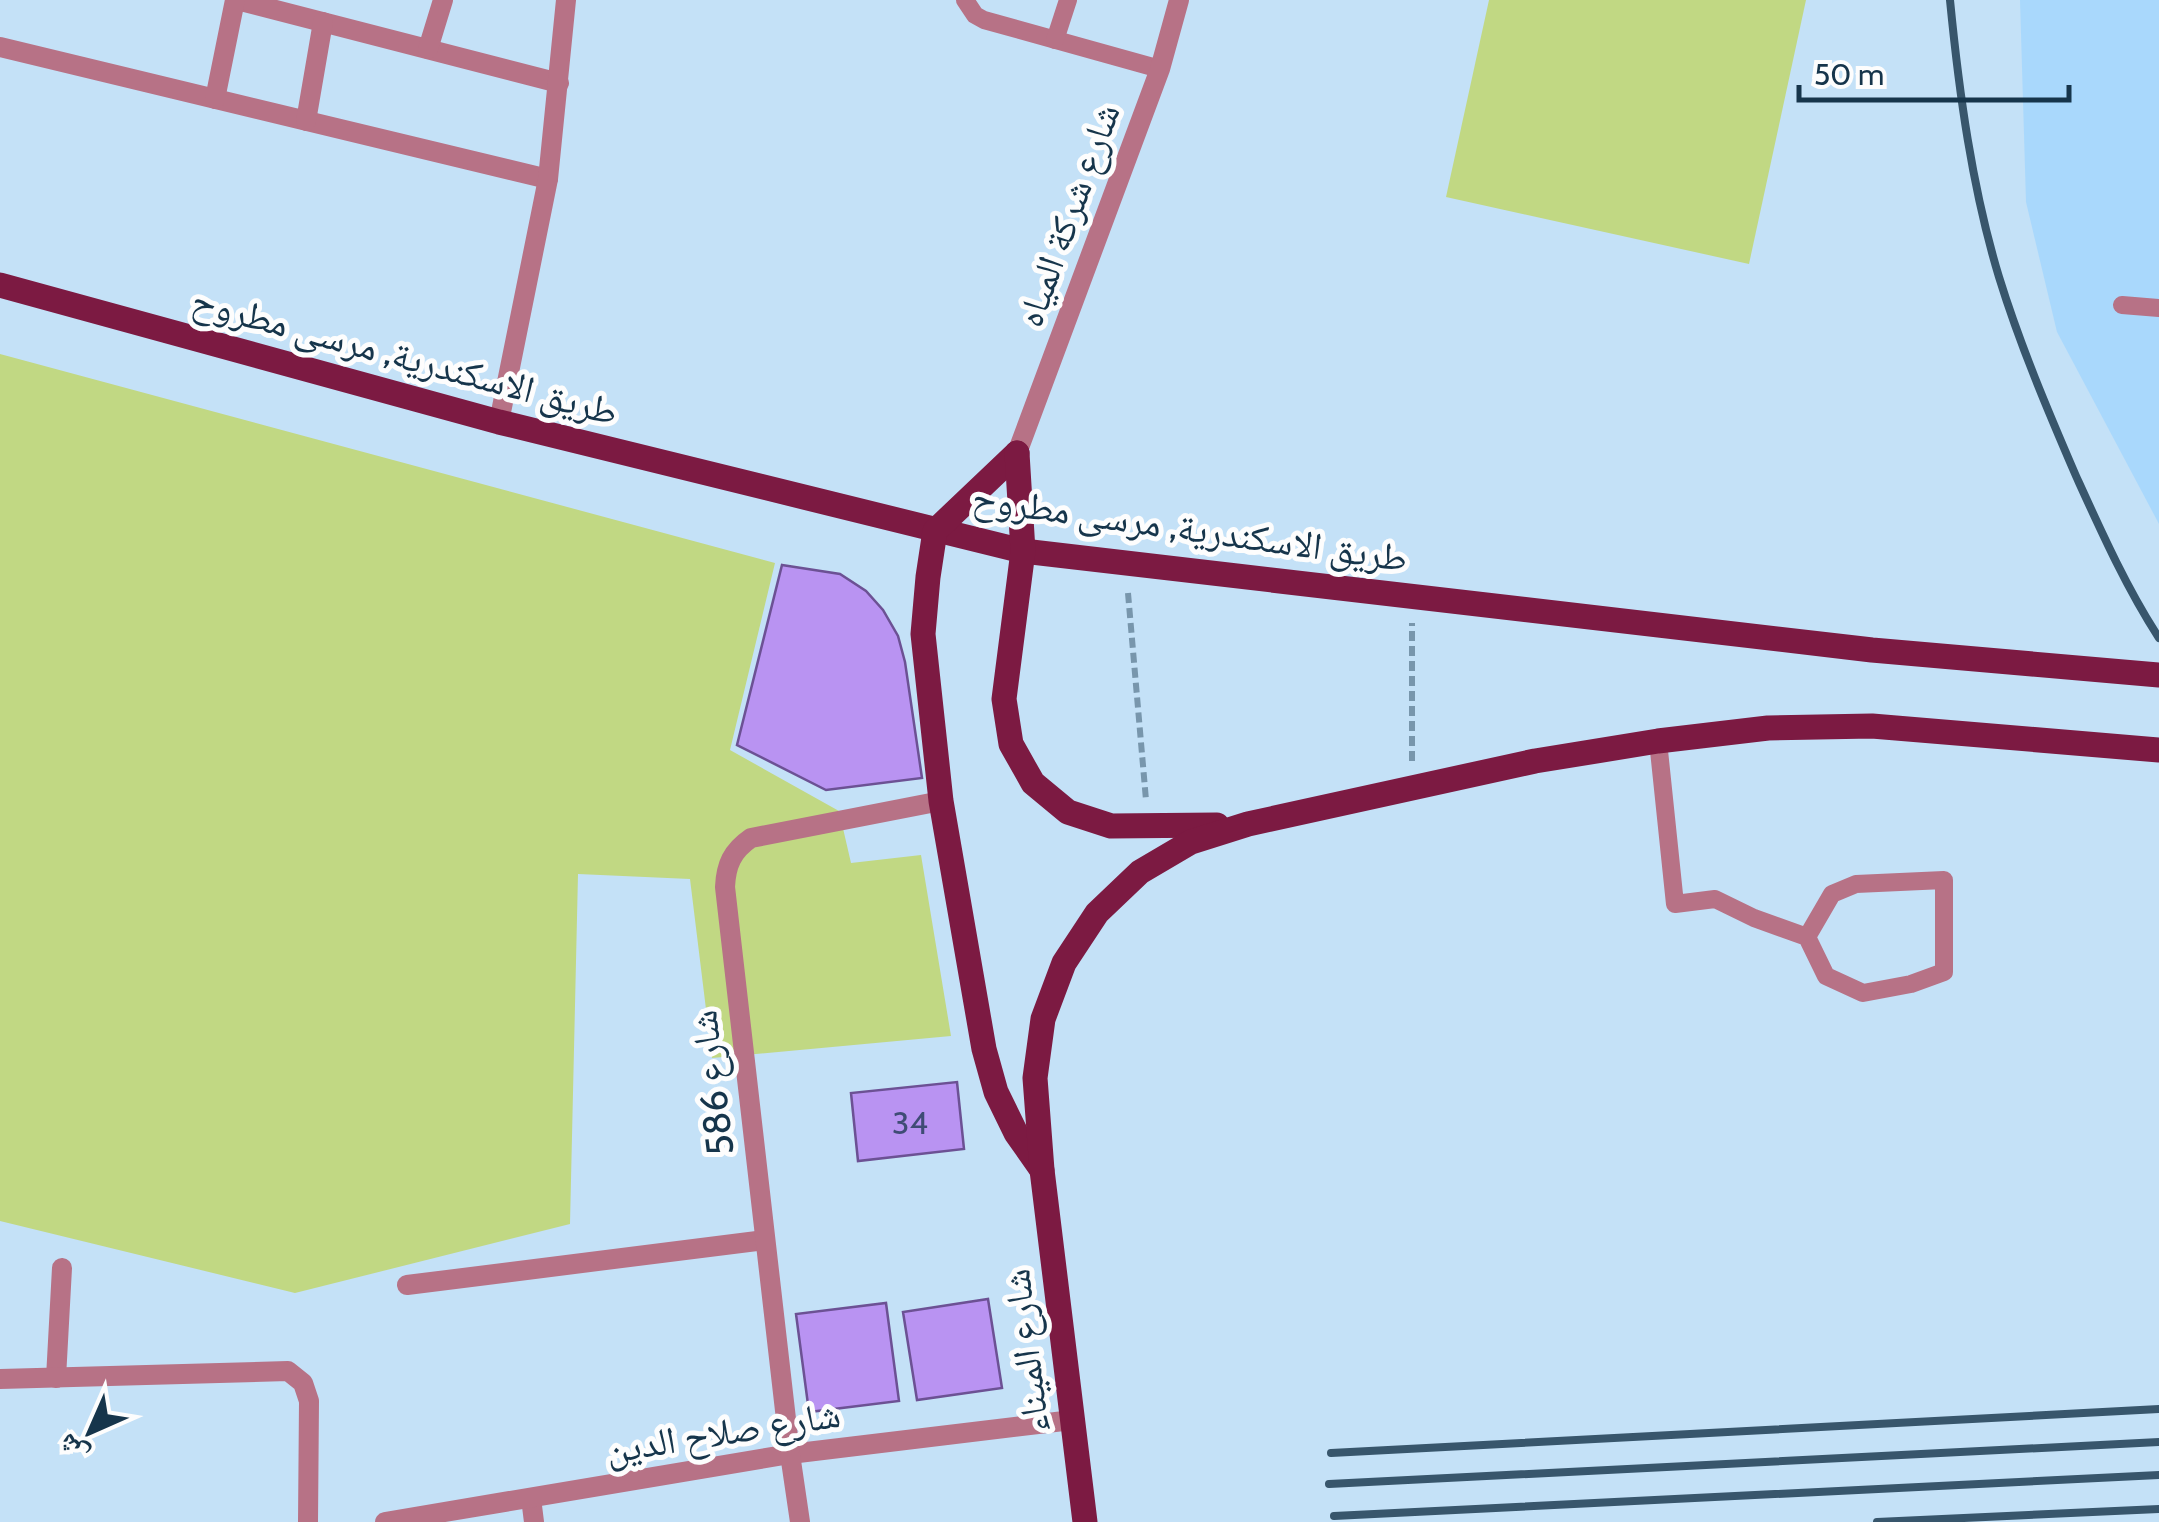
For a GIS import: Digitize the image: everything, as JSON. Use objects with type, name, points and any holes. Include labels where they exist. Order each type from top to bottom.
[{"type":"main road","name":"طريق الاسكندرية, مرسى مطروح","points":[[0,285],[499,422],[1024,551],[1872,650],[2159,676]]},
{"type":"main road","points":[[1017,453],[936,531],[924,634],[940,801],[984,1048],[996,1092],[1016,1133],[1042,1170]]},
{"type":"main road","points":[[1017,453],[1024,551],[1004,699],[1010,744],[1033,783],[1068,812],[1111,826],[1248,824]]},
{"type":"main road","points":[[1042,1170],[1035,1078],[1043,1019],[1064,963],[1097,914],[1140,872],[1191,842],[1248,824],[1535,761],[1768,728],[1872,726],[2159,750]]},
{"type":"main road","name":"شارع الميناء","points":[[1042,1170],[1085,1522]]},
{"type":"street","points":[[215,99],[236,0],[559,83]]},
{"type":"street","points":[[428,50],[443,0]]},
{"type":"street","points":[[499,422],[548,179],[566,0]]},
{"type":"street","name":"شارع شركة المياه","points":[[1017,453],[1160,70],[1179,0]]},
{"type":"street","points":[[306,121],[323,22]]},
{"type":"street","points":[[0,47],[548,179]]},
{"type":"street","name":"شارع 586","points":[[800,1522],[724,887],[730,858],[750,838],[940,801]]},
{"type":"street","points":[[407,1286],[765,1240]]},
{"type":"street","points":[[56,1378],[62,1268]]},
{"type":"street","points":[[0,1380],[288,1371],[303,1383],[309,1401],[308,1522]]},
{"type":"street","name":"شارع صلاح الدين","points":[[385,1522],[790,1454],[1072,1420]]},
{"type":"street","points":[[531,1498],[534,1522]]},
{"type":"lane","points":[[965,0],[975,15],[984,20],[1160,70]]},
{"type":"lane","points":[[1055,40],[1068,0]]},
{"type":"lane","points":[[2122,305],[2159,308]]},
{"type":"lane","points":[[1658,741],[1675,904],[1714,899],[1807,937],[1826,976],[1863,994],[1944,972],[1944,880],[1856,884],[1832,894],[1807,937]]},
{"type":"path","points":[[1126,562],[1148,826]]},
{"type":"path","points":[[1412,596],[1412,787]]},
{"type":"shaded area","points":[[2020,0],[2159,0],[2159,524],[2057,332],[2026,202]]},
{"type":"green space","points":[[1489,0],[1806,0],[1749,264],[1446,197]]},
{"type":"green space","points":[[0,354],[775,563],[730,750],[839,811],[851,863],[921,855],[951,1036],[712,1058],[690,879],[578,874],[570,1224],[295,1293],[0,1221]]},
{"type":"building","points":[[782,565],[840,574],[866,591],[883,610],[898,636],[905,662],[922,778],[826,790],[737,745]]},
{"type":"building","points":[[957,1082],[964,1149],[858,1161],[851,1093]]},
{"type":"building","points":[[988,1299],[1002,1388],[917,1400],[903,1312]]},
{"type":"building","points":[[886,1303],[899,1401],[809,1412],[796,1314]]},
{"type":"railway","points":[[1950,0],[1974,175],[2007,302],[2076,476],[2125,579],[2159,638]]},
{"type":"railway","points":[[1331,1453],[2159,1409]]},
{"type":"railway","points":[[1329,1484],[2159,1442]]},
{"type":"railway","points":[[1334,1516],[2159,1475]]},
{"type":"railway","points":[[1877,1522],[2159,1509]]}]
